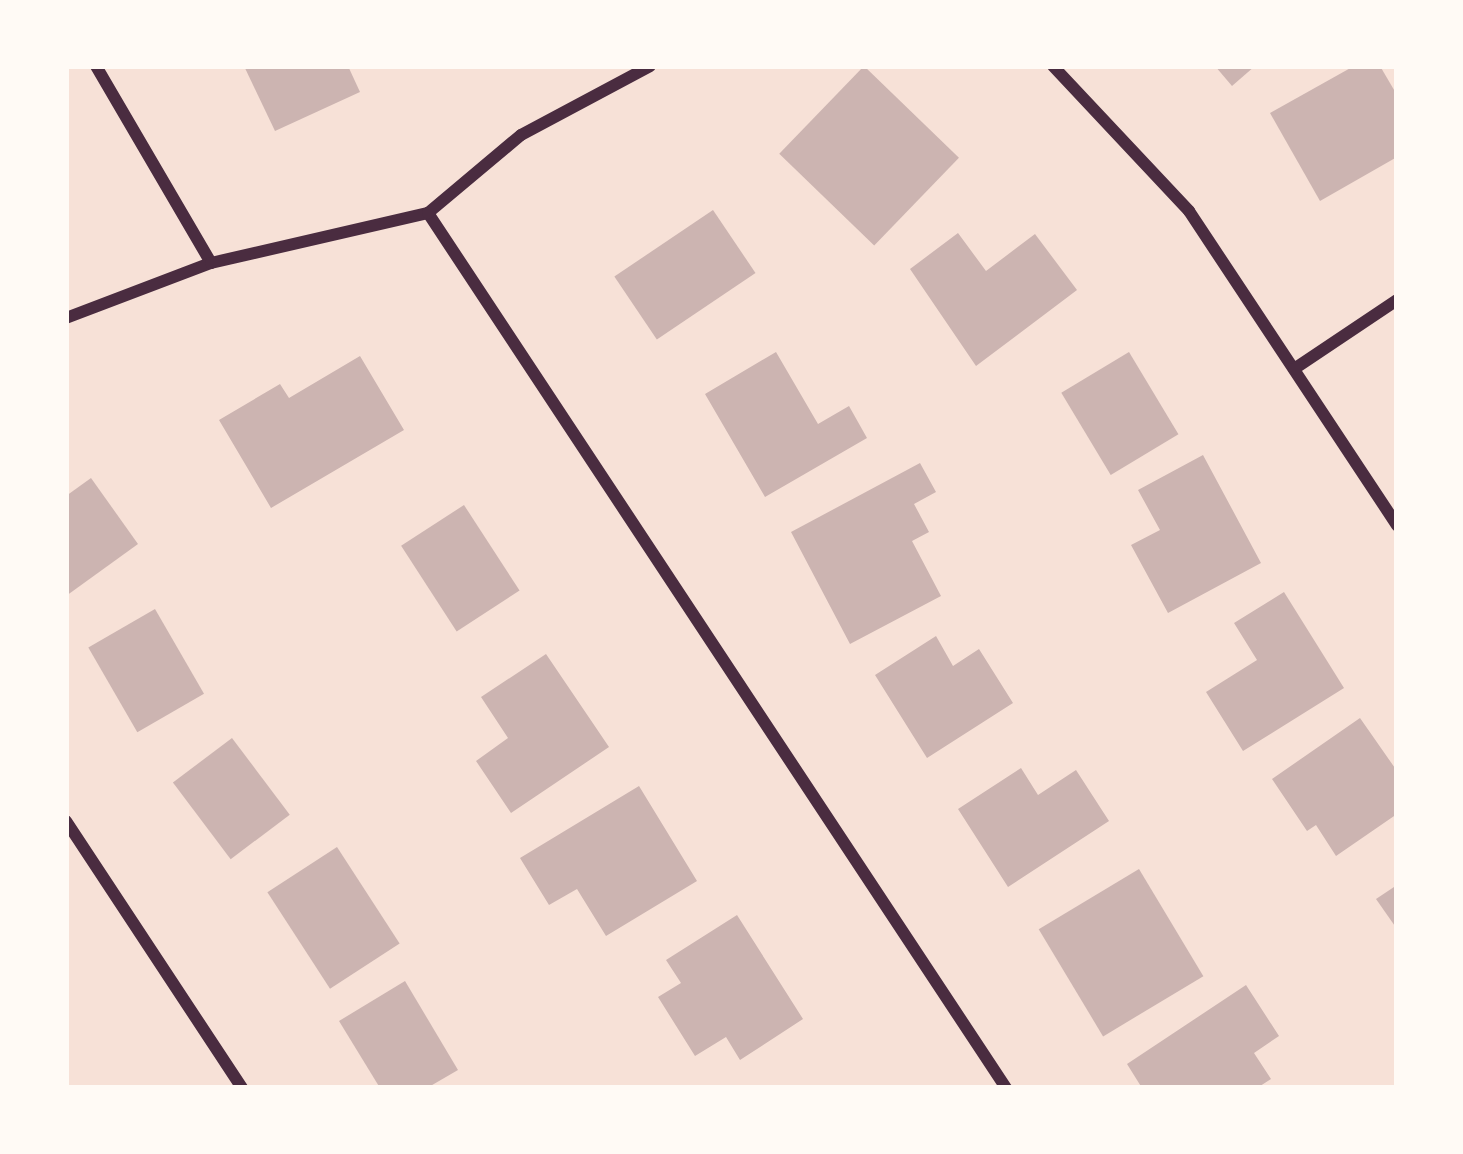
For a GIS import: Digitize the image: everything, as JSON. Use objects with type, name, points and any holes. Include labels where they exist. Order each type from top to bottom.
[{"type":"street","points":[[96,66],[211,262]]},
{"type":"street","points":[[66,318],[211,262],[428,212],[521,135],[650,66]]},
{"type":"street","points":[[1053,66],[1189,211],[1397,525]]},
{"type":"street","points":[[428,212],[1006,1088]]},
{"type":"street","points":[[1294,370],[1397,300]]},
{"type":"street","points":[[66,821],[242,1088]]},
{"type":"building","points":[[244,66],[348,66],[360,92],[275,131]]},
{"type":"building","points":[[864,66],[959,158],[874,245],[779,154]]},
{"type":"building","points":[[1215,66],[1255,66],[1232,86]]},
{"type":"building","points":[[1354,66],[1380,66],[1397,95],[1397,157],[1320,201],[1270,113]]},
{"type":"building","points":[[713,210],[755,273],[657,340],[614,277]]},
{"type":"building","points":[[958,233],[986,271],[1035,234],[1077,290],[976,366],[910,269]]},
{"type":"building","points":[[776,352],[818,424],[849,406],[867,438],[765,497],[705,394]]},
{"type":"building","points":[[1129,352],[1178,434],[1111,475],[1061,393]]},
{"type":"building","points":[[360,356],[404,430],[271,508],[219,420],[280,384],[289,398]]},
{"type":"building","points":[[1203,455],[1261,563],[1168,613],[1131,545],[1160,530],[1138,490]]},
{"type":"building","points":[[920,463],[936,492],[914,504],[929,532],[912,541],[941,596],[850,644],[791,532]]},
{"type":"building","points":[[91,478],[138,544],[66,596],[66,496]]},
{"type":"building","points":[[464,505],[520,591],[457,631],[401,546]]},
{"type":"building","points":[[1284,592],[1344,688],[1243,751],[1206,692],[1257,660],[1234,623]]},
{"type":"building","points":[[155,609],[204,694],[137,732],[88,648]]},
{"type":"building","points":[[936,636],[953,666],[979,649],[1013,703],[927,758],[875,675]]},
{"type":"building","points":[[546,654],[609,747],[511,813],[476,761],[508,738],[481,697]]},
{"type":"building","points":[[1360,718],[1397,771],[1397,814],[1336,856],[1316,825],[1307,831],[1272,779]]},
{"type":"building","points":[[232,738],[290,815],[231,859],[173,783]]},
{"type":"building","points":[[1021,768],[1038,795],[1076,770],[1109,821],[1008,887],[958,809]]},
{"type":"building","points":[[639,786],[697,881],[606,936],[577,889],[549,905],[520,858]]},
{"type":"building","points":[[337,847],[400,943],[330,989],[267,892]]},
{"type":"building","points":[[1139,869],[1203,976],[1103,1036],[1039,929]]},
{"type":"building","points":[[1397,885],[1397,929],[1376,899]]},
{"type":"building","points":[[737,915],[803,1019],[740,1060],[726,1037],[695,1056],[658,997],[681,983],[666,960]]},
{"type":"building","points":[[405,981],[458,1070],[427,1088],[380,1088],[339,1021]]},
{"type":"building","points":[[1246,985],[1279,1036],[1254,1053],[1271,1079],[1257,1088],[1142,1088],[1127,1064]]}]
